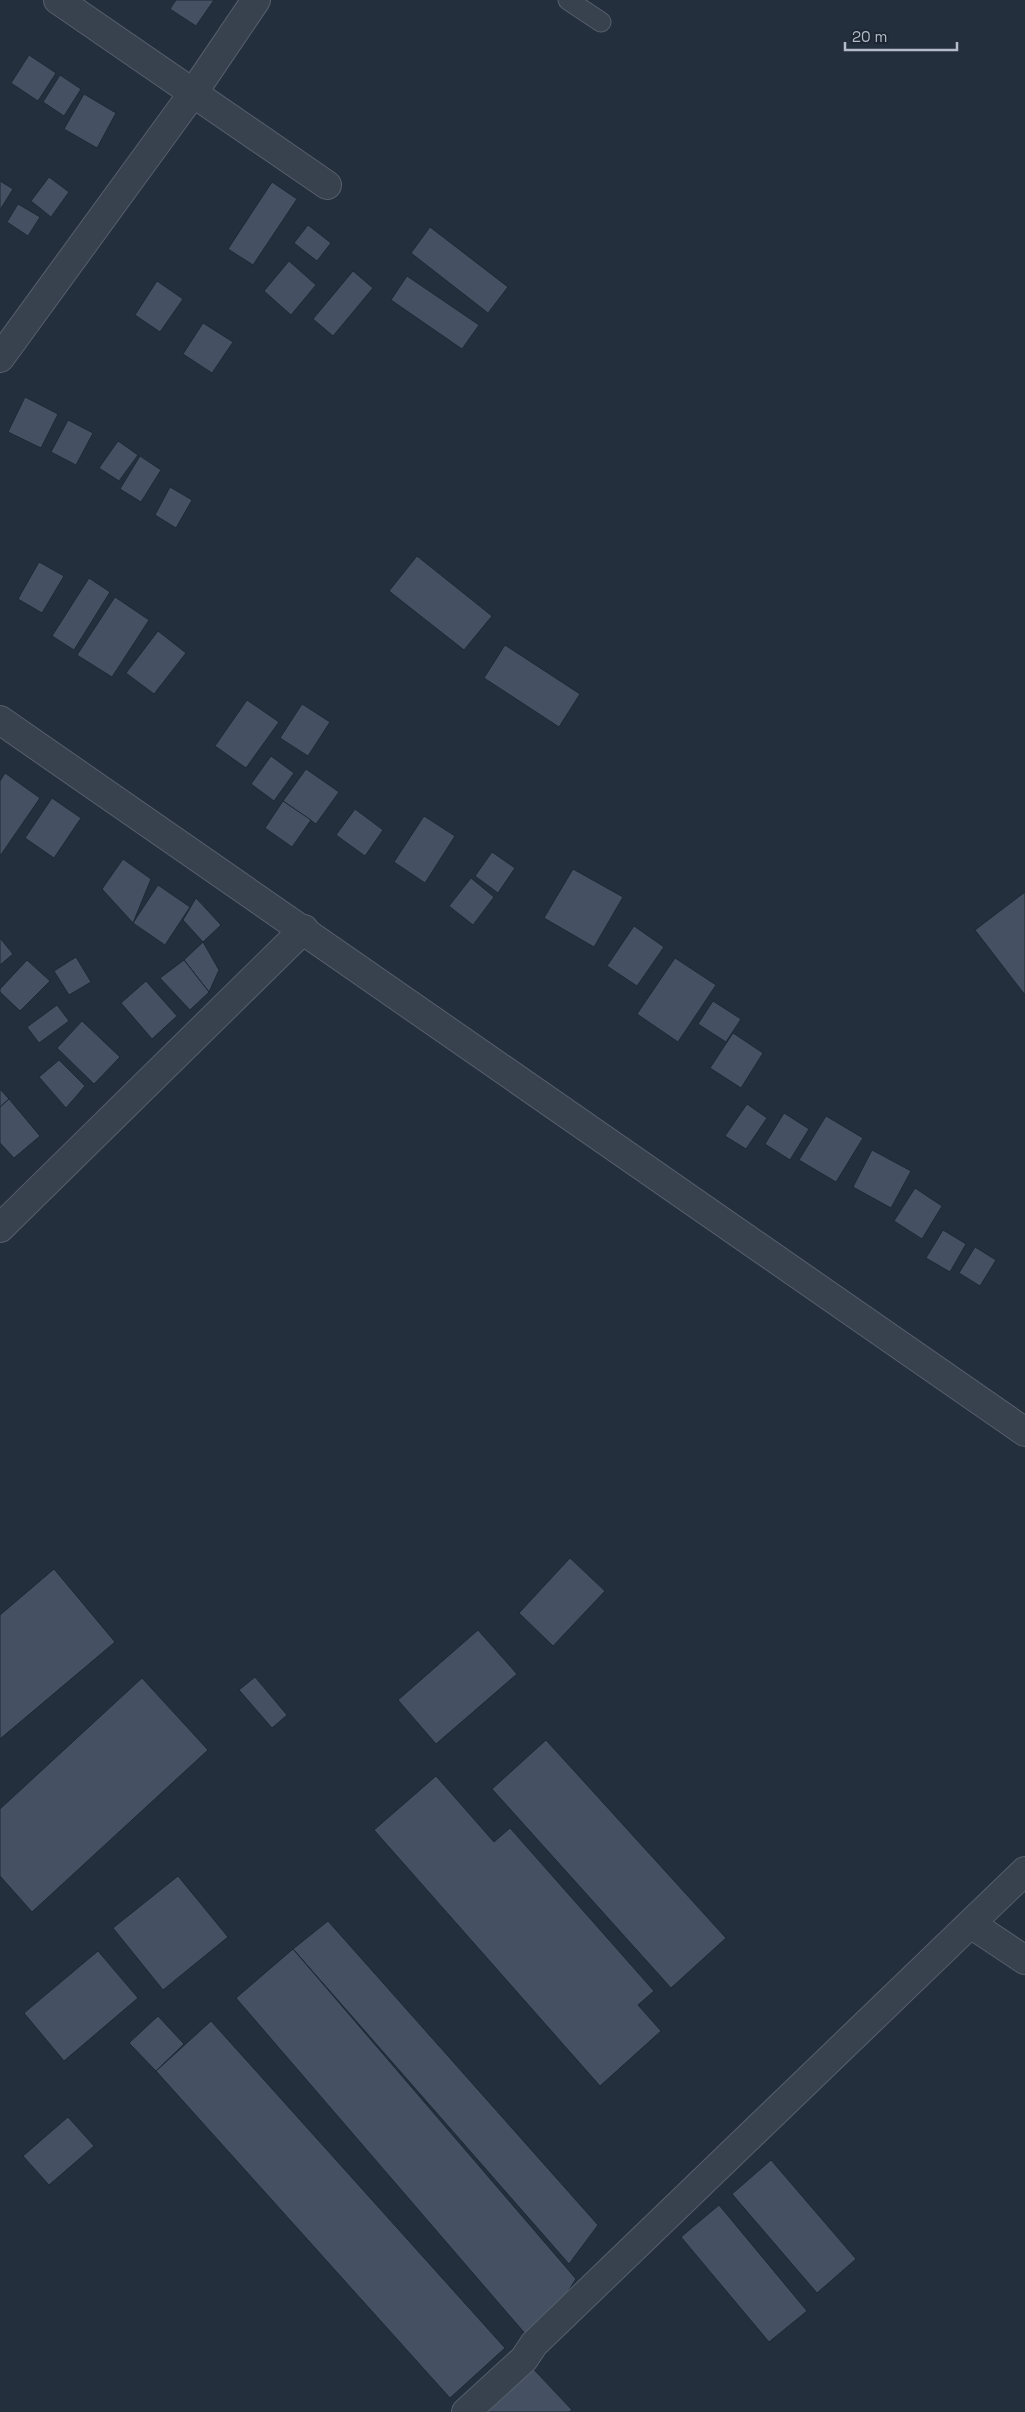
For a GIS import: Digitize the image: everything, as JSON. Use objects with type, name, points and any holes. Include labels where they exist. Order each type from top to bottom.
[{"type":"street","points":[[58,0],[327,185]]},
{"type":"street","points":[[5,341],[193,93],[256,0]]},
{"type":"street","points":[[0,720],[1025,1432]]},
{"type":"street","points":[[0,1228],[304,930]]},
{"type":"street","points":[[466,2412],[524,2359],[534,2344],[1025,1871]]},
{"type":"street","points":[[971,1924],[1025,1960]]},
{"type":"lane","points":[[568,0],[601,22]]},
{"type":"building","points":[[176,0],[214,0],[196,26],[170,9]]},
{"type":"building","points":[[29,55],[56,73],[38,101],[11,83]]},
{"type":"building","points":[[60,75],[81,89],[64,116],[43,102]]},
{"type":"building","points":[[84,94],[116,113],[97,148],[64,129]]},
{"type":"building","points":[[49,177],[69,192],[51,217],[31,201]]},
{"type":"building","points":[[0,181],[13,189],[0,210]]},
{"type":"building","points":[[272,182],[297,199],[253,265],[228,249]]},
{"type":"building","points":[[18,204],[40,217],[28,236],[7,222]]},
{"type":"building","points":[[308,225],[331,243],[317,261],[294,243]]},
{"type":"building","points":[[430,227],[508,287],[488,313],[411,253]]},
{"type":"building","points":[[289,261],[316,285],[291,315],[264,291]]},
{"type":"building","points":[[353,271],[373,288],[333,336],[313,319]]},
{"type":"building","points":[[407,276],[479,325],[462,349],[391,300]]},
{"type":"building","points":[[157,281],[183,299],[160,332],[135,315]]},
{"type":"building","points":[[203,323],[233,342],[212,373],[183,354]]},
{"type":"building","points":[[25,397],[58,414],[41,448],[8,432]]},
{"type":"building","points":[[68,420],[93,433],[76,465],[51,452]]},
{"type":"building","points":[[118,441],[138,455],[119,481],[99,468]]},
{"type":"building","points":[[140,456],[161,470],[141,502],[120,489]]},
{"type":"building","points":[[170,487],[192,500],[176,528],[155,515]]},
{"type":"building","points":[[417,556],[492,616],[464,650],[389,591]]},
{"type":"building","points":[[39,562],[64,576],[42,613],[18,599]]},
{"type":"building","points":[[89,578],[110,592],[74,650],[52,636]]},
{"type":"building","points":[[115,597],[149,620],[112,677],[77,655]]},
{"type":"building","points":[[158,631],[186,653],[154,694],[126,673]]},
{"type":"building","points":[[505,645],[580,694],[559,727],[484,678]]},
{"type":"building","points":[[247,700],[279,722],[246,768],[215,746]]},
{"type":"building","points":[[302,704],[330,722],[308,756],[280,738]]},
{"type":"building","points":[[271,756],[294,773],[274,801],[251,784]]},
{"type":"building","points":[[306,769],[339,792],[316,824],[283,801]]},
{"type":"building","points":[[5,773],[40,798],[0,856],[0,781]]},
{"type":"building","points":[[52,798],[81,818],[54,858],[25,838]]},
{"type":"building","points":[[283,801],[311,820],[292,847],[265,828]]},
{"type":"building","points":[[355,809],[383,830],[365,856],[336,835]]},
{"type":"building","points":[[424,816],[455,836],[425,883],[394,862]]},
{"type":"building","points":[[492,852],[515,868],[498,893],[475,876]]},
{"type":"building","points":[[123,859],[151,879],[133,923],[102,889]]},
{"type":"building","points":[[573,869],[623,897],[594,947],[544,918]]},
{"type":"building","points":[[471,878],[494,897],[473,925],[449,906]]},
{"type":"building","points":[[158,885],[190,907],[165,945],[133,923]]},
{"type":"building","points":[[1025,892],[1025,995],[975,930]]},
{"type":"building","points":[[196,898],[221,925],[203,942],[183,920]]},
{"type":"building","points":[[634,926],[664,947],[637,986],[607,966]]},
{"type":"building","points":[[0,938],[13,954],[0,965]]},
{"type":"building","points":[[203,942],[219,970],[209,992],[184,960]]},
{"type":"building","points":[[76,957],[91,982],[69,995],[54,971]]},
{"type":"building","points":[[675,958],[716,985],[678,1042],[637,1014]]},
{"type":"building","points":[[27,960],[50,981],[20,1011],[0,992],[0,989]]},
{"type":"building","points":[[184,960],[209,992],[190,1010],[160,978]]},
{"type":"building","points":[[146,981],[177,1016],[152,1039],[121,1003]]},
{"type":"building","points":[[713,1001],[741,1019],[726,1042],[698,1024]]},
{"type":"building","points":[[57,1005],[69,1021],[39,1043],[27,1027]]},
{"type":"building","points":[[82,1021],[120,1057],[94,1084],[57,1048]]},
{"type":"building","points":[[733,1033],[763,1053],[741,1088],[710,1068]]},
{"type":"building","points":[[59,1060],[85,1086],[66,1108],[39,1077]]},
{"type":"building","points":[[0,1089],[9,1099],[0,1107]]},
{"type":"building","points":[[9,1099],[40,1136],[14,1158],[0,1143],[0,1107]]},
{"type":"building","points":[[747,1104],[767,1118],[746,1149],[725,1136]]},
{"type":"building","points":[[784,1113],[809,1129],[790,1160],[765,1144]]},
{"type":"building","points":[[826,1116],[863,1138],[836,1182],[799,1160]]},
{"type":"building","points":[[872,1150],[911,1171],[891,1208],[853,1187]]},
{"type":"building","points":[[915,1188],[942,1206],[922,1239],[894,1221]]},
{"type":"building","points":[[943,1230],[966,1244],[950,1272],[926,1258]]},
{"type":"building","points":[[975,1247],[996,1260],[980,1286],[959,1273]]},
{"type":"building","points":[[570,1558],[605,1591],[553,1646],[519,1613]]},
{"type":"building","points":[[54,1569],[115,1642],[0,1739],[0,1615]]},
{"type":"building","points":[[478,1630],[517,1674],[436,1744],[398,1700]]},
{"type":"building","points":[[255,1677],[287,1715],[272,1728],[239,1690]]},
{"type":"building","points":[[142,1678],[208,1750],[32,1912],[0,1876],[0,1809]]},
{"type":"building","points":[[546,1740],[726,1938],[671,1988],[492,1789]]},
{"type":"building","points":[[436,1776],[494,1842],[510,1828],[654,1991],[638,2005],[661,2031],[600,2086],[374,1830]]},
{"type":"building","points":[[178,1876],[228,1937],[163,1990],[113,1928]]},
{"type":"building","points":[[328,1921],[598,2225],[569,2264],[293,1949]]},
{"type":"building","points":[[293,1949],[576,2279],[534,2344],[236,1998]]},
{"type":"building","points":[[98,1951],[138,1998],[64,2061],[24,2013]]},
{"type":"building","points":[[158,2016],[184,2044],[156,2071],[129,2043]]},
{"type":"building","points":[[211,2021],[505,2348],[450,2398],[156,2071]]},
{"type":"building","points":[[68,2117],[94,2146],[49,2185],[23,2156]]},
{"type":"building","points":[[771,2160],[856,2259],[817,2293],[732,2194]]},
{"type":"building","points":[[719,2205],[807,2311],[769,2342],[681,2237]]},
{"type":"building","points":[[524,2359],[572,2410],[569,2412],[486,2412]]}]
